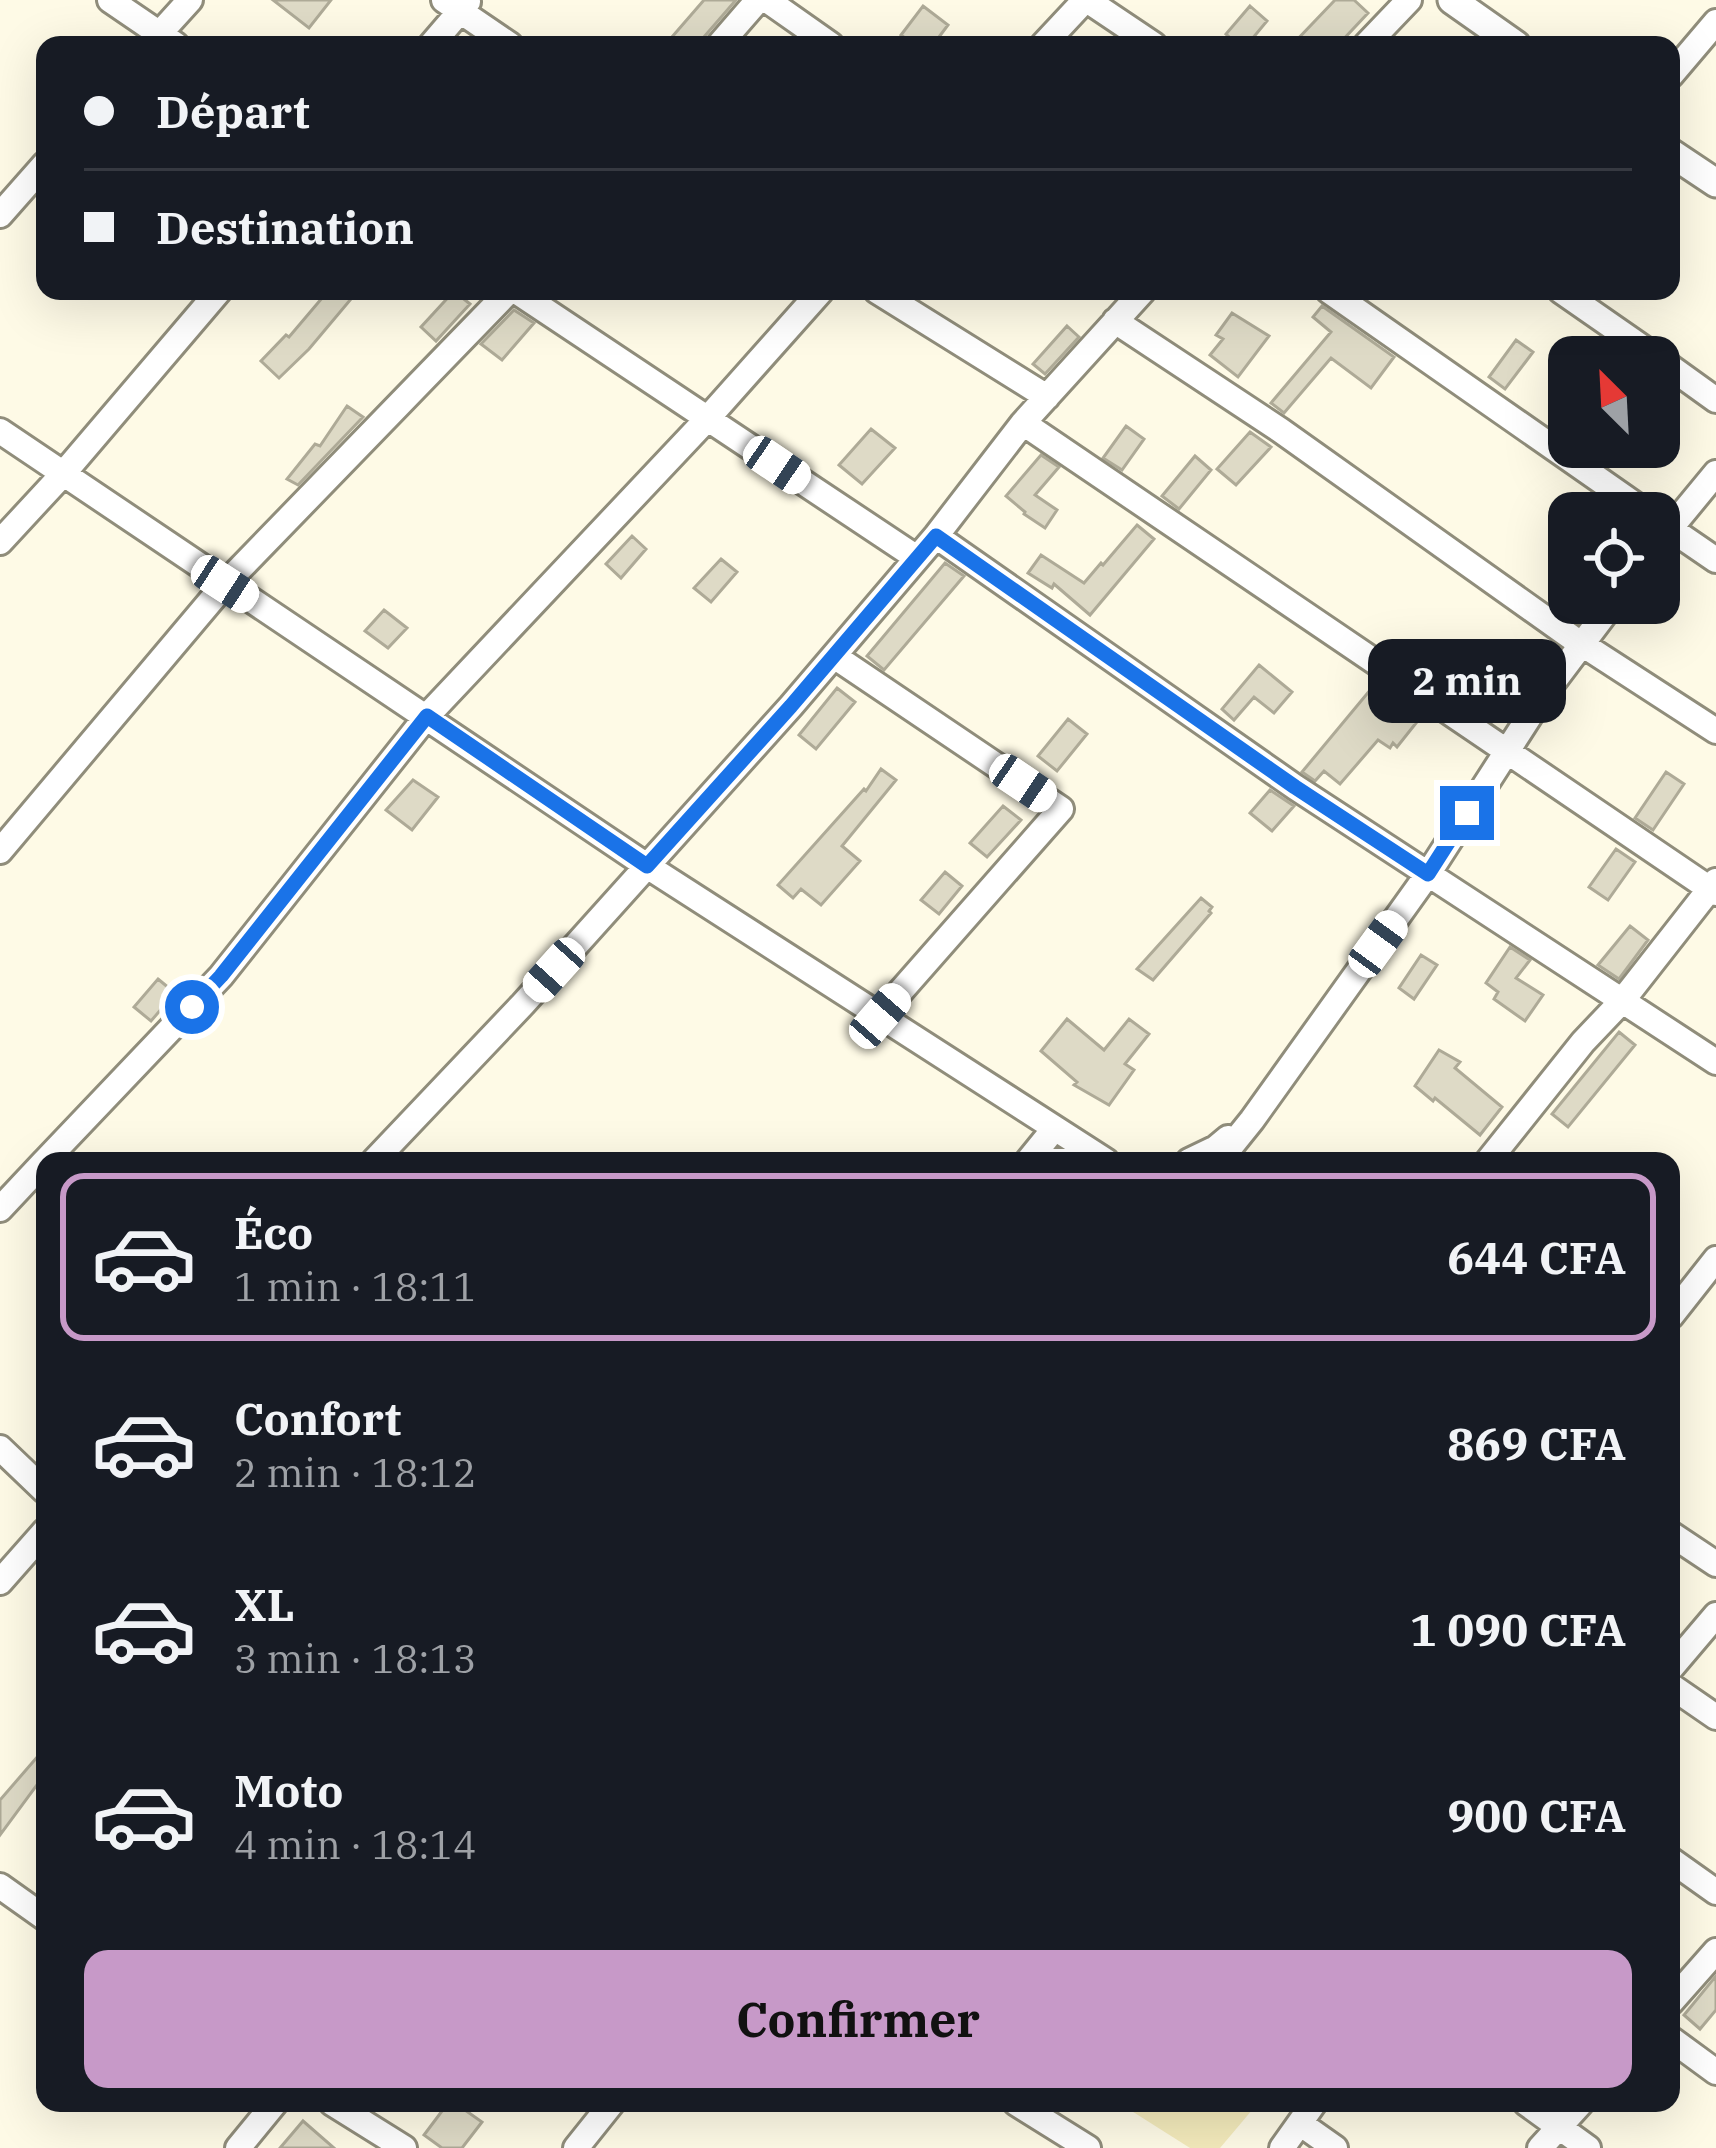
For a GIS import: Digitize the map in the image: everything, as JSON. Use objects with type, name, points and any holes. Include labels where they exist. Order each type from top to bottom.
[{"type":"street","points":[[110,0],[156,36]]},
{"type":"street","points":[[165,36],[190,0]]},
{"type":"street","points":[[727,36],[758,0]]},
{"type":"street","points":[[767,0],[818,36]]},
{"type":"street","points":[[1052,36],[1086,0],[1140,36]]},
{"type":"street","points":[[1375,36],[1409,0]]},
{"type":"street","points":[[1451,0],[1503,36]]},
{"type":"street","points":[[436,36],[458,4],[499,36]]},
{"type":"street","points":[[1680,64],[1716,22]]},
{"type":"street","points":[[1680,158],[1716,184]]},
{"type":"street","points":[[0,215],[36,174]]},
{"type":"street","points":[[0,542],[211,300]]},
{"type":"street","points":[[0,851],[225,584],[503,300]]},
{"type":"street","points":[[526,300],[917,558]]},
{"type":"street","points":[[54,1152],[221,976],[427,716],[813,300]]},
{"type":"street","points":[[891,300],[1047,397]]},
{"type":"street","points":[[383,1152],[524,1004],[834,656],[936,536],[1023,423],[1135,300]]},
{"type":"street","points":[[1342,300],[1617,492]]},
{"type":"street","points":[[1574,300],[1625,336]]},
{"type":"street","points":[[1115,321],[1280,430],[1582,644],[1716,731]]},
{"type":"street","points":[[1680,374],[1716,400]]},
{"type":"street","points":[[1023,423],[1714,888],[1495,1152]]},
{"type":"street","points":[[0,430],[647,866],[1089,1152]]},
{"type":"street","points":[[1680,511],[1716,473]]},
{"type":"street","points":[[936,536],[1295,787],[1716,1062]]},
{"type":"street","points":[[1680,540],[1716,560]]},
{"type":"street","points":[[1226,1152],[1428,874],[1542,697],[1597,624]]},
{"type":"street","points":[[834,656],[1061,809],[880,1016]]},
{"type":"street","points":[[1208,1152],[1252,1120]]},
{"type":"street","points":[[1035,1152],[1054,1129]]},
{"type":"street","points":[[0,1209],[36,1171]]},
{"type":"street","points":[[1680,1305],[1716,1259]]},
{"type":"street","points":[[0,1448],[36,1482]]},
{"type":"street","points":[[1680,1540],[1716,1564]]},
{"type":"street","points":[[0,1582],[36,1541]]},
{"type":"street","points":[[1680,1657],[1716,1615]]},
{"type":"street","points":[[1680,1692],[1716,1717]]},
{"type":"street","points":[[1680,1866],[1716,1892]]},
{"type":"street","points":[[0,1886],[36,1912]]},
{"type":"street","points":[[1680,1992],[1716,1951]]},
{"type":"street","points":[[1680,2046],[1716,2072]]},
{"type":"street","points":[[238,2148],[268,2112]]},
{"type":"street","points":[[346,2112],[404,2148]]},
{"type":"street","points":[[576,2148],[605,2112]]},
{"type":"street","points":[[1030,2112],[1088,2148]]},
{"type":"street","points":[[1538,2112],[1588,2148]]},
{"type":"street","points":[[1540,2148],[1573,2112]]},
{"type":"street","points":[[1282,2148],[1308,2113],[1335,2148]]},
{"type":"shaded area","points":[[1133,2112],[1250,2112],[1220,2148],[1190,2148]]},
{"type":"building","points":[[273,0],[331,0],[309,28]]},
{"type":"building","points":[[704,0],[736,0],[705,36],[673,36]]},
{"type":"building","points":[[1335,0],[1354,0],[1368,13],[1346,36],[1301,36]]},
{"type":"building","points":[[923,6],[948,25],[940,36],[901,35]]},
{"type":"building","points":[[1250,6],[1267,21],[1254,36],[1226,34]]},
{"type":"building","points":[[320,300],[350,300],[279,378],[261,361]]},
{"type":"building","points":[[446,300],[470,304],[436,341],[421,327]]},
{"type":"building","points":[[1322,306],[1394,357],[1371,388],[1331,358],[1284,413],[1271,403],[1331,332],[1313,317]]},
{"type":"building","points":[[514,310],[534,323],[502,360],[481,344]]},
{"type":"building","points":[[1232,313],[1269,336],[1238,377],[1210,355],[1223,339],[1216,335]]},
{"type":"building","points":[[1067,326],[1079,337],[1045,374],[1033,364]]},
{"type":"building","points":[[1516,340],[1533,352],[1505,389],[1489,377]]},
{"type":"building","points":[[347,406],[363,417],[298,485],[287,479],[315,444],[320,446]]},
{"type":"building","points":[[1126,426],[1144,439],[1122,470],[1103,458]]},
{"type":"building","points":[[871,429],[895,448],[862,484],[839,465]]},
{"type":"building","points":[[1250,432],[1271,447],[1236,485],[1217,469]]},
{"type":"building","points":[[1041,455],[1059,467],[1035,495],[1057,510],[1045,528],[1006,496]]},
{"type":"building","points":[[1195,456],[1211,470],[1179,509],[1162,496]]},
{"type":"building","points":[[1137,525],[1154,539],[1090,615],[1054,584],[1052,588],[1028,573],[1041,555],[1084,583]]},
{"type":"building","points":[[632,536],[646,549],[621,578],[606,564]]},
{"type":"building","points":[[721,559],[737,572],[711,602],[694,588]]},
{"type":"building","points":[[945,563],[964,576],[884,670],[867,656]]},
{"type":"building","points":[[384,610],[407,628],[388,648],[365,631]]},
{"type":"building","points":[[1259,665],[1292,692],[1274,713],[1254,697],[1234,720],[1222,709]]},
{"type":"building","points":[[1376,683],[1394,695],[1390,700],[1415,716],[1416,723],[1397,747],[1378,740],[1340,784],[1324,771],[1315,781],[1302,772]]},
{"type":"building","points":[[837,688],[855,702],[816,749],[799,735]]},
{"type":"building","points":[[1068,719],[1087,734],[1057,771],[1038,756]]},
{"type":"building","points":[[881,769],[896,780],[842,846],[860,861],[821,905],[801,889],[793,898],[778,885]]},
{"type":"building","points":[[1666,772],[1684,784],[1653,830],[1635,818]]},
{"type":"building","points":[[413,780],[438,797],[412,830],[386,810]]},
{"type":"building","points":[[1270,790],[1294,806],[1272,831],[1250,813]]},
{"type":"building","points":[[1003,806],[1021,820],[987,857],[970,843]]},
{"type":"building","points":[[1616,849],[1635,862],[1608,900],[1589,887]]},
{"type":"building","points":[[945,872],[962,886],[939,914],[921,900]]},
{"type":"building","points":[[1201,898],[1212,907],[1211,913],[1153,980],[1137,969]]},
{"type":"building","points":[[1630,926],[1648,940],[1619,979],[1598,965]]},
{"type":"building","points":[[1510,947],[1530,960],[1516,978],[1543,995],[1525,1021],[1494,999],[1498,992],[1486,983]]},
{"type":"building","points":[[1421,955],[1437,965],[1414,999],[1399,988]]},
{"type":"building","points":[[158,979],[175,993],[151,1021],[134,1007]]},
{"type":"building","points":[[1067,1019],[1104,1050],[1129,1019],[1149,1034],[1125,1064],[1134,1070],[1109,1105],[1074,1085],[1077,1082],[1041,1051]]},
{"type":"building","points":[[1619,1032],[1635,1045],[1568,1127],[1552,1114]]},
{"type":"building","points":[[1439,1050],[1460,1062],[1455,1068],[1502,1107],[1480,1135],[1415,1086]]},
{"type":"building","points":[[36,1758],[36,1786],[0,1835],[0,1800]]},
{"type":"building","points":[[1716,1976],[1716,2010],[1700,2029],[1684,2015]]},
{"type":"building","points":[[441,2112],[468,2112],[482,2122],[462,2148],[442,2148],[424,2135]]},
{"type":"building","points":[[303,2121],[334,2148],[280,2148]]},
{"type":"route","points":[[192,1007],[427,716],[647,866],[936,536],[1295,787],[1428,874],[1467,813]]}]
